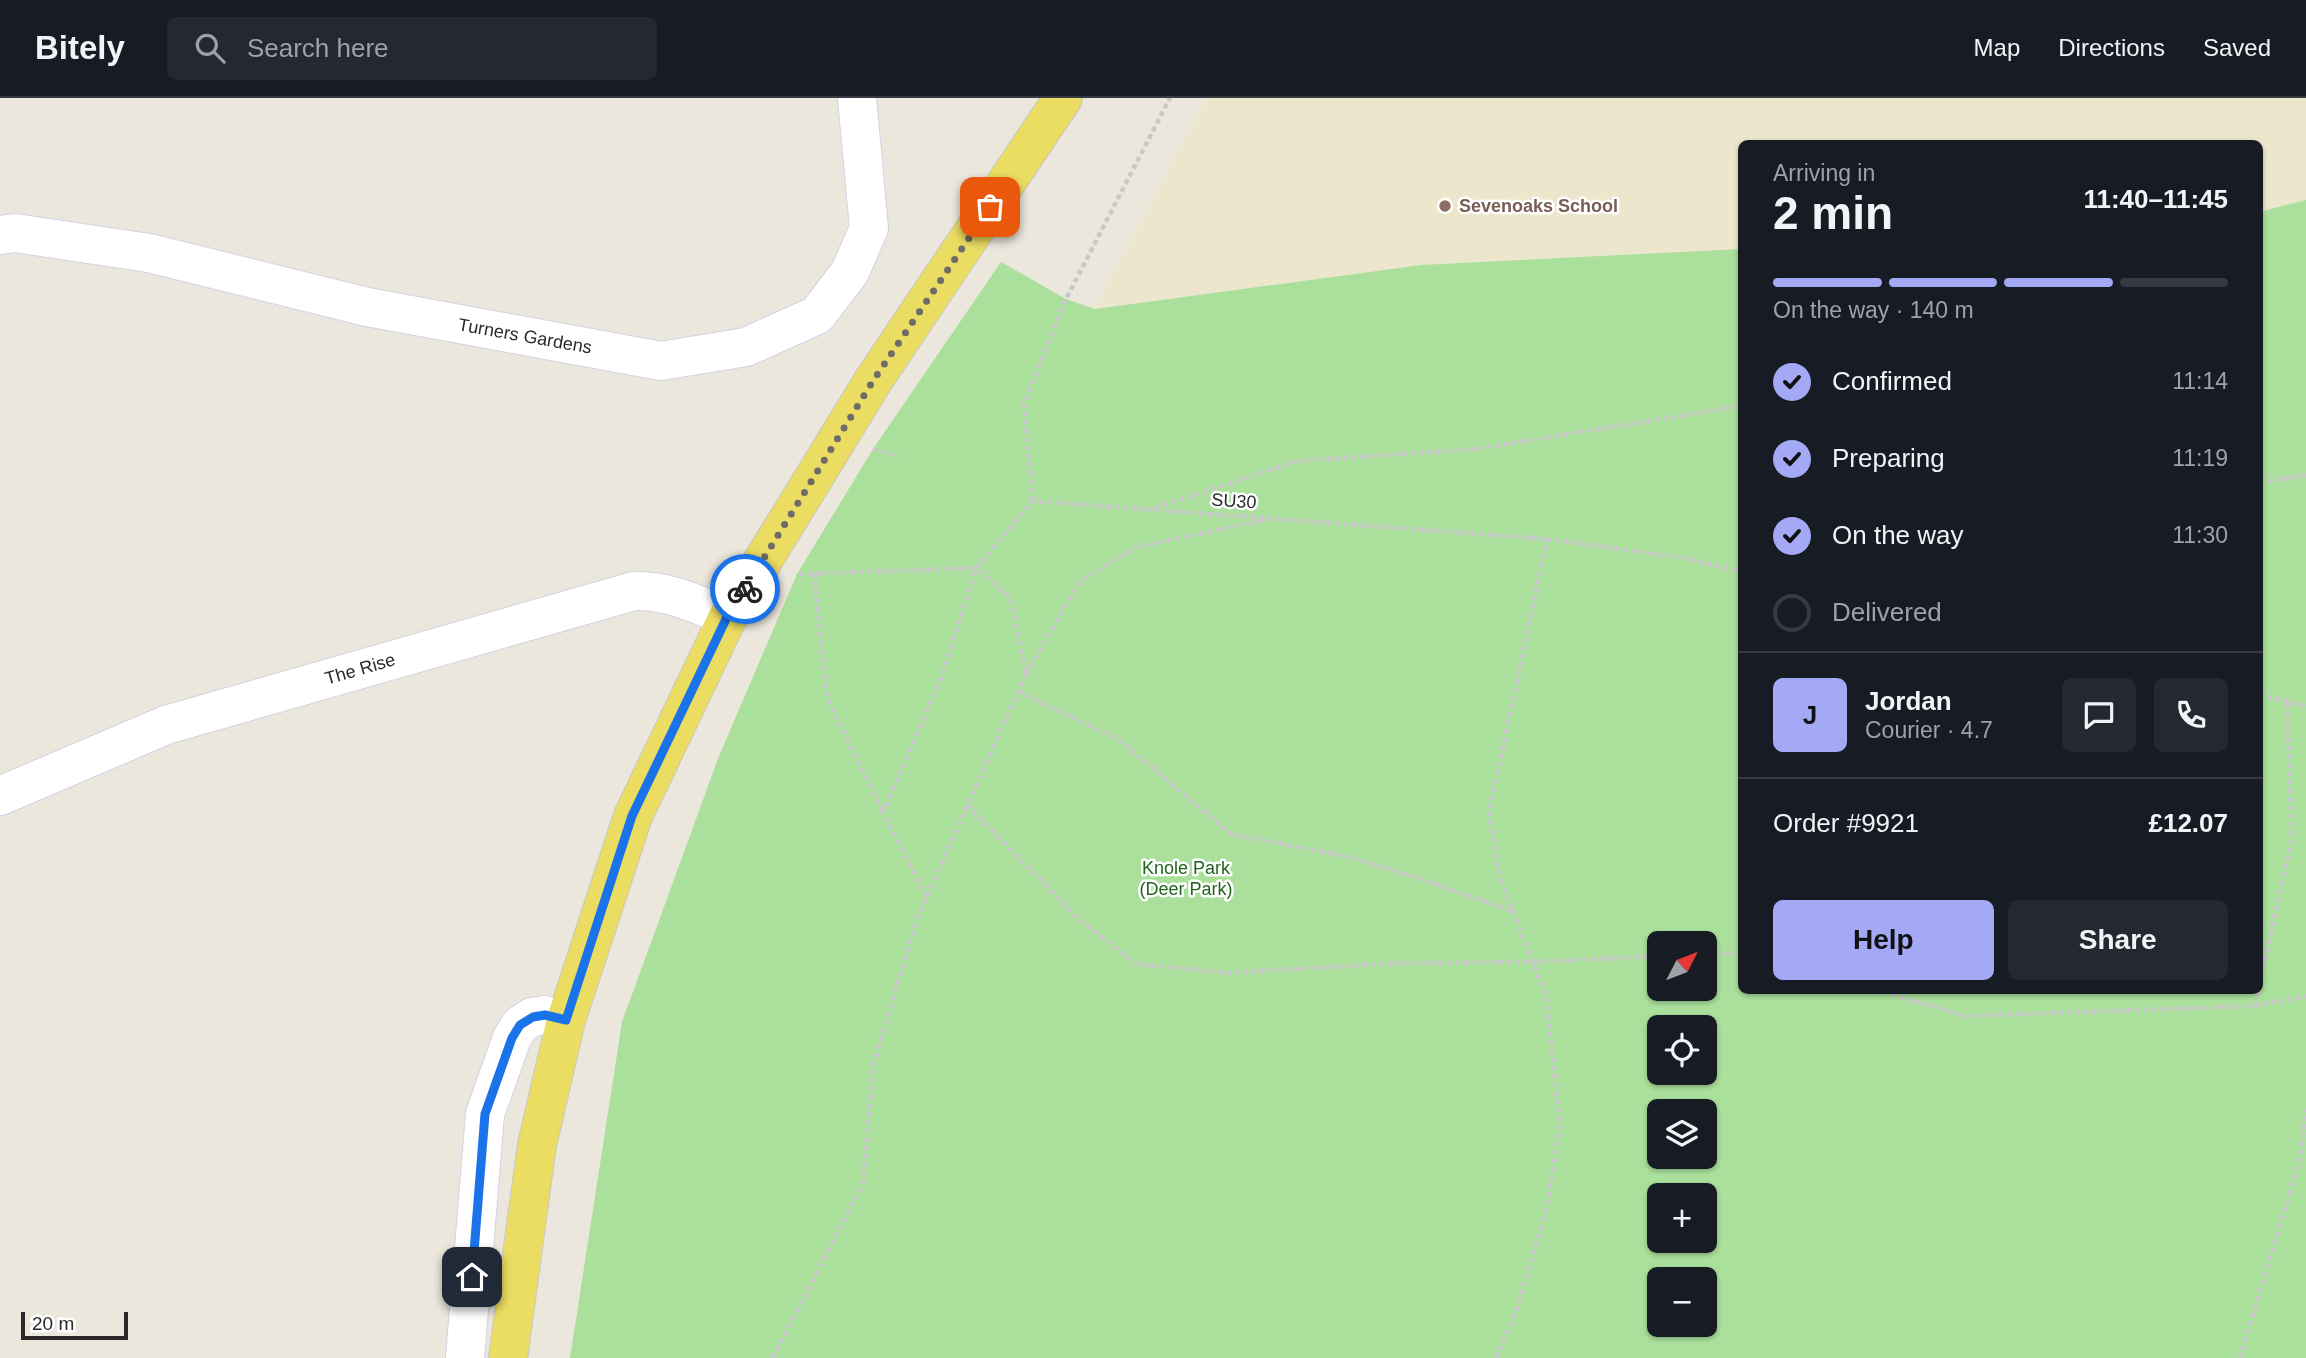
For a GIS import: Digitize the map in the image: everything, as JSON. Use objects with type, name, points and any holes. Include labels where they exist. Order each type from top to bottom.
[{"type":"main road","points":[[508,1358],[537,1145],[566,1020],[632,816],[727,617],[873,381],[1063,98]]},
{"type":"street","name":"Turners Gardens","points":[[0,235],[15,233],[149,253],[367,307],[661,361],[746,347],[817,314],[850,272],[869,228],[857,98]]},
{"type":"street","name":"The Rise","points":[[0,796],[166,724],[634,590],[671,594],[727,617]]},
{"type":"street","points":[[465,1358],[485,1114],[512,1038],[520,1025],[533,1017],[545,1015],[566,1020]]},
{"type":"path","points":[[883,813],[942,676],[976,568],[1032,501],[1024,404],[1066,299],[1170,98]]},
{"type":"path","points":[[1151,509],[1297,461],[1476,449],[1738,406]]},
{"type":"path","points":[[873,449],[898,457]]},
{"type":"path","points":[[2263,483],[2306,475]]},
{"type":"path","name":"SU30","points":[[1032,501],[1547,539],[1691,559],[1738,571]]},
{"type":"path","points":[[773,1358],[863,1183],[873,1066],[917,919],[1026,674],[1080,581],[1136,547],[1277,518]]},
{"type":"path","points":[[1496,1358],[1515,1314],[1546,1211],[1560,1126],[1546,997],[1500,877],[1489,813],[1547,539]]},
{"type":"path","points":[[752,576],[976,568],[1011,598],[1026,674]]},
{"type":"path","points":[[814,573],[827,698],[927,897]]},
{"type":"path","points":[[1018,692],[1118,739],[1231,834],[1349,857],[1512,911]]},
{"type":"path","points":[[2263,696],[2306,706]]},
{"type":"path","points":[[2263,967],[2292,839],[2287,702]]},
{"type":"path","points":[[967,805],[1082,922],[1137,964],[1227,973],[1399,963],[1532,962],[1647,957]]},
{"type":"path","points":[[1717,954],[1738,953]]},
{"type":"path","points":[[1889,994],[1966,1016],[2255,1006],[2306,996]]},
{"type":"path","points":[[2255,1006],[2257,994]]},
{"type":"path","points":[[2240,1358],[2301,1155],[2306,1109]]},
{"type":"shaded area","name":"Sevenoaks School","points":[[1206,98],[2306,98],[2306,200],[2263,211],[2263,140],[1738,140],[1738,249],[1421,265],[1094,309]]},
{"type":"green space","name":"Knole Park (Deer Park)","points":[[2306,200],[2306,1358],[570,1358],[622,1022],[719,756],[797,574],[873,449],[1001,262],[1066,299],[1095,309],[1421,265],[1738,249],[1738,994],[2263,994],[2263,211]]},
{"type":"way so far","points":[[745,589],[873,381],[990,207]]},
{"type":"place","name":"Sevenoaks School","points":[[1445,206]]},
{"type":"route","points":[[472,1277],[485,1114],[512,1038],[520,1025],[533,1017],[545,1015],[566,1020],[632,816],[727,617],[745,589]]}]
